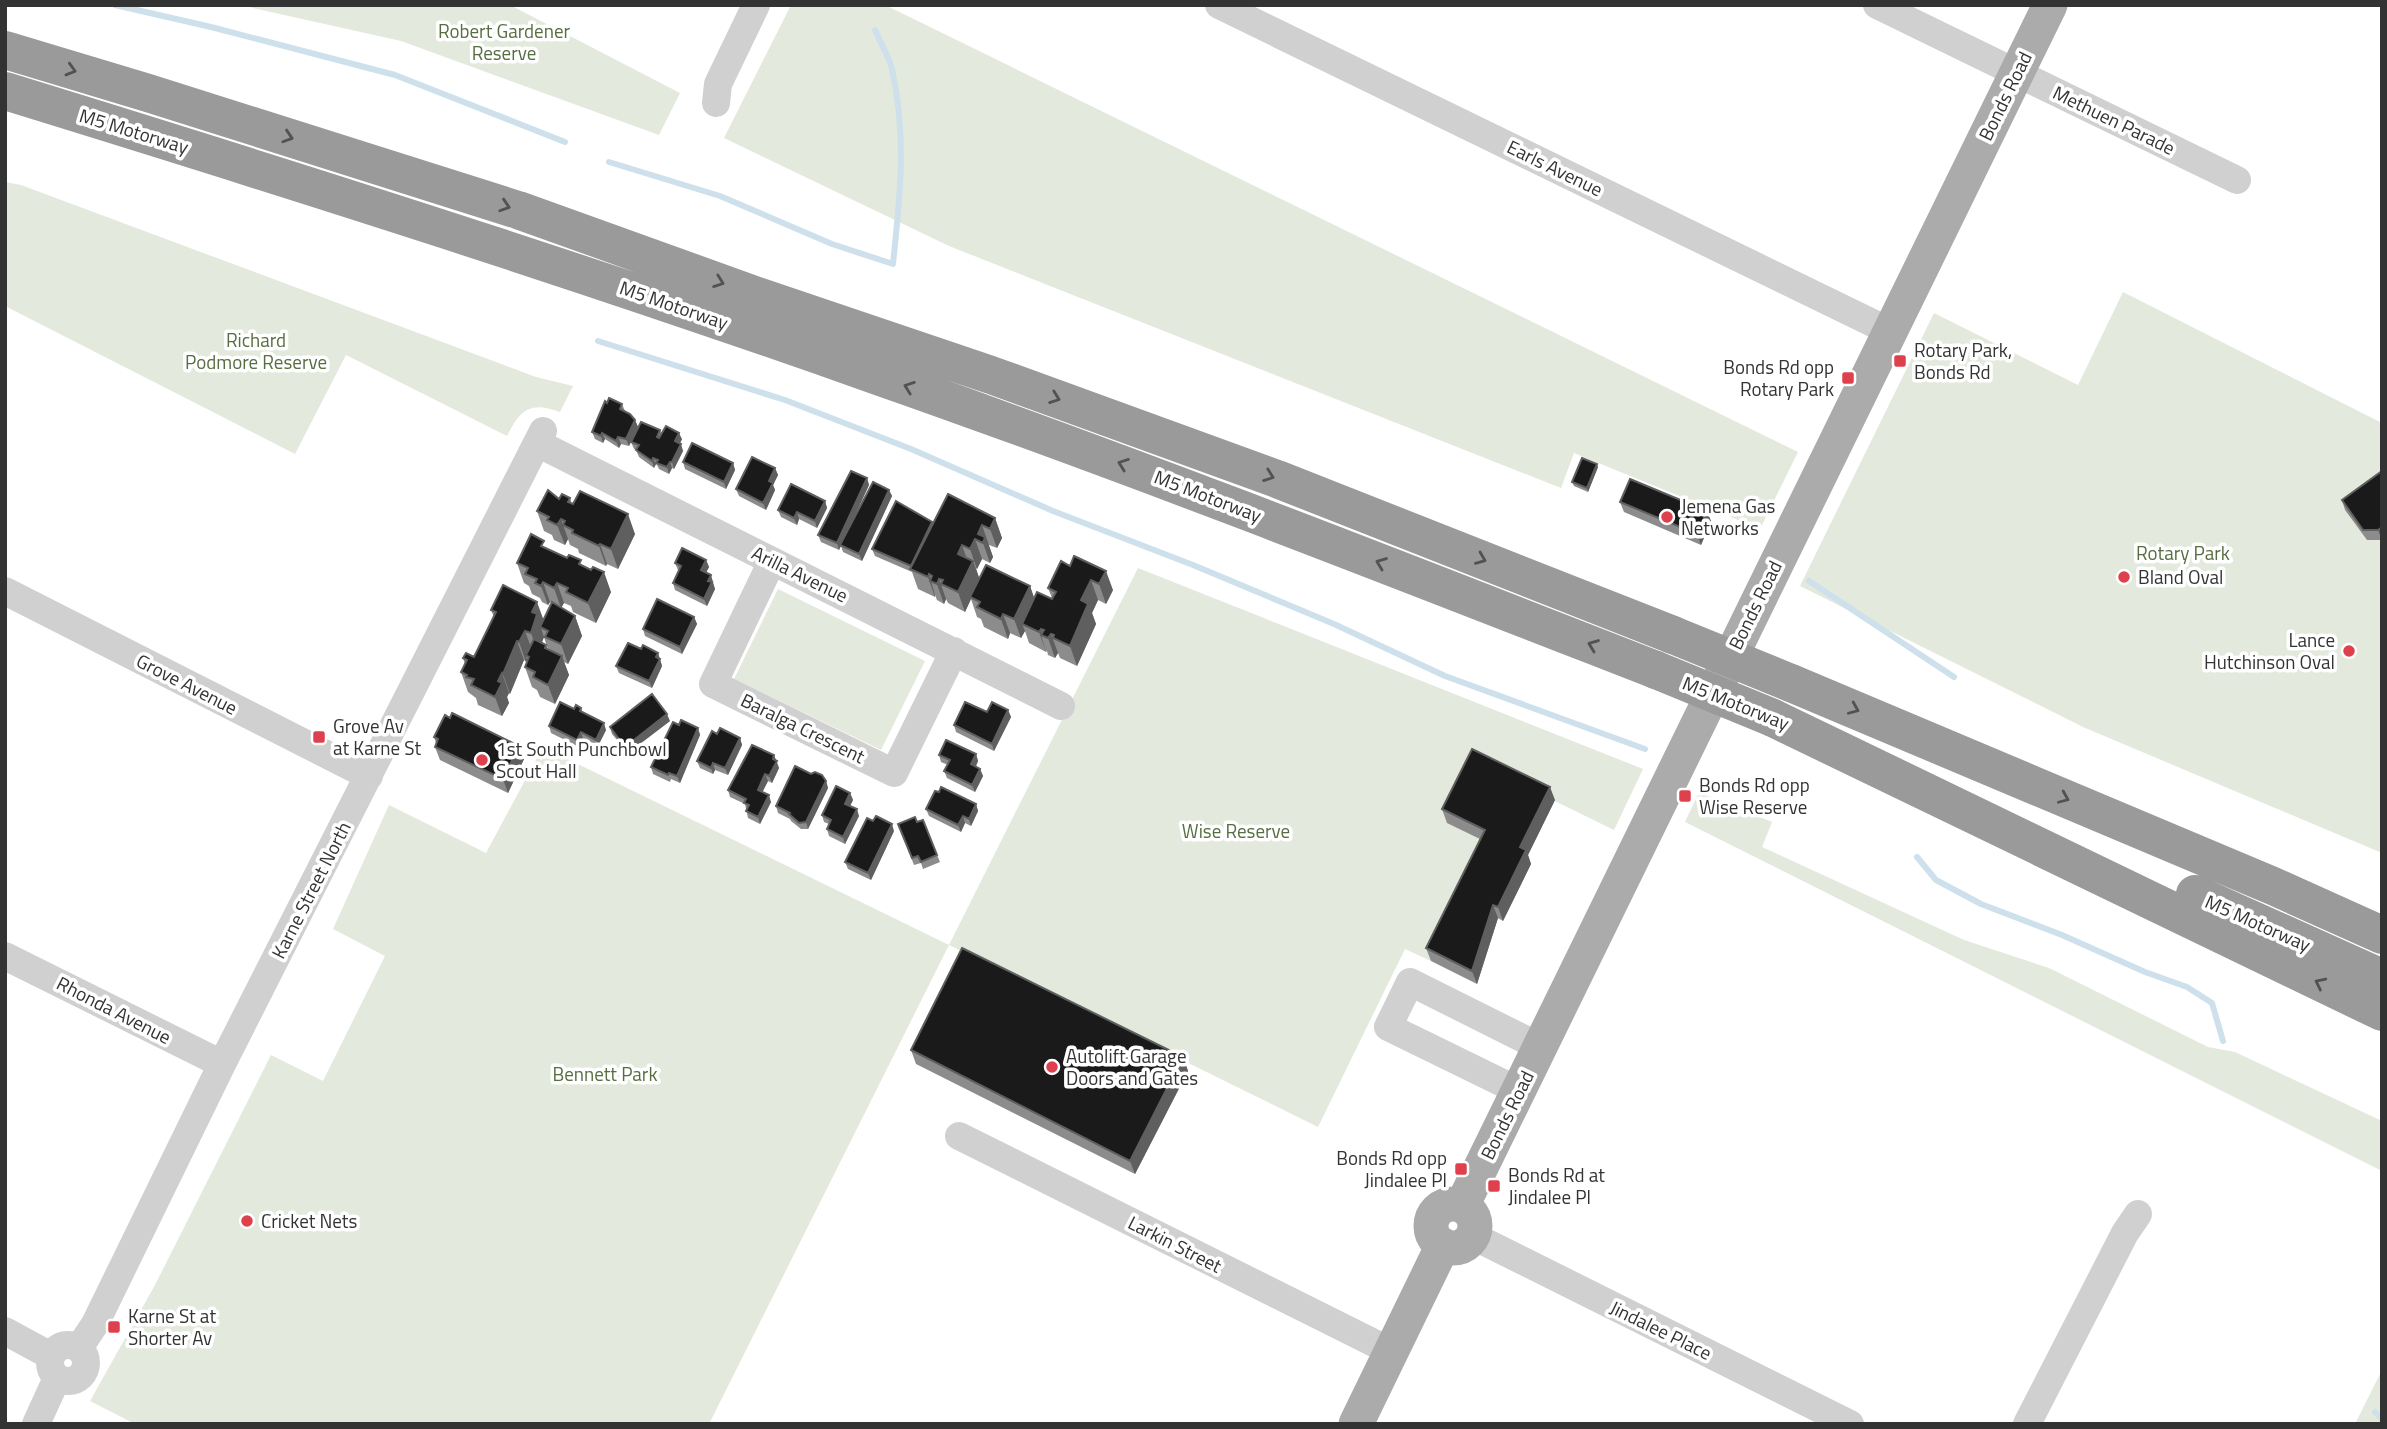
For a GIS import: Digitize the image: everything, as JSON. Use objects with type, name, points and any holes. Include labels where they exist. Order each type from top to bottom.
[{"type":"highway","name":"M5 Motorway","points":[[5,50],[505,206],[763,298],[991,375],[1277,479],[1791,683],[2273,886],[2382,935]]},
{"type":"highway","name":"M5 Motorway","points":[[5,91],[429,223],[608,282],[1160,478],[1656,670],[2222,906],[2382,978]]},
{"type":"highway","points":[[1773,718],[2382,1012]]},
{"type":"highway","points":[[2273,886],[2382,923]]},
{"type":"main road","name":"Bonds Road","points":[[1356,1424],[1459,1229],[1519,1091],[2050,5]]},
{"type":"street","points":[[716,103],[718,84],[756,5]]},
{"type":"street","name":"Earls Avenue","points":[[1219,5],[1891,332]]},
{"type":"street","name":"Methuen Parade","points":[[1877,5],[2238,180]]},
{"type":"street","name":"Arilla Avenue","points":[[540,437],[772,561],[1061,706]]},
{"type":"street","name":"Karne Street North","points":[[61,1372],[54,1351],[63,1345],[79,1348],[95,1324],[222,1064],[540,437]]},
{"type":"street","name":"Baralga Crescent","points":[[772,561],[713,684],[894,773],[954,652]]},
{"type":"street","name":"Grove Avenue","points":[[5,591],[369,776]]},
{"type":"street","name":"Rhonda Avenue","points":[[5,956],[222,1064]]},
{"type":"street","points":[[1519,1091],[1388,1027],[1410,982],[1541,1047]]},
{"type":"street","name":"Larkin Street","points":[[959,1136],[1392,1352]]},
{"type":"street","points":[[2027,1424],[2125,1233],[2138,1214]]},
{"type":"street","name":"Jindalee Place","points":[[1459,1229],[1850,1424]]},
{"type":"street","points":[[5,1331],[61,1372]]},
{"type":"street","points":[[36,1424],[61,1372]]},
{"type":"street","points":[[54,1424],[61,1372]]},
{"type":"green space","name":"Robert Gardener Reserve","points":[[240,5],[510,5],[680,93],[659,135],[401,41]]},
{"type":"green space","points":[[791,5],[885,5],[1798,452],[1760,529],[1574,453],[1561,488],[949,246],[724,138]]},
{"type":"green space","name":"Richard Podmore Reserve","points":[[5,182],[21,185],[536,377],[573,386],[560,412],[541,407],[528,410],[517,419],[507,436],[346,355],[295,454],[5,306]]},
{"type":"green space","name":"Rotary Park","points":[[2123,292],[2382,423],[2382,853],[2083,727],[1800,586],[1934,313],[2078,385]]},
{"type":"green space","name":"Wise Reserve","points":[[1138,568],[1643,769],[1614,830],[1477,763],[1490,843],[1431,961],[1405,949],[1318,1127],[949,945]]},
{"type":"green space","points":[[778,589],[925,661],[881,750],[734,679]]},
{"type":"green space","name":"Bennett Park","points":[[543,747],[949,945],[709,1424],[135,1424],[90,1401],[155,1285],[271,1055],[323,1081],[385,956],[333,929],[389,805],[486,853]]},
{"type":"green space","points":[[1699,792],[1772,822],[1762,847],[1964,940],[2049,968],[2208,1047],[2235,1052],[2382,1121],[2382,1171],[1685,822]]},
{"type":"green space","points":[[2382,1370],[2382,1424],[2355,1424]]},
{"type":"building","points":[[609,398],[622,404],[620,409],[635,420],[626,439],[618,437],[616,441],[602,433],[601,436],[592,432],[605,401],[607,403]]},
{"type":"building","points":[[641,422],[660,430],[657,437],[659,438],[666,426],[679,433],[675,441],[681,444],[667,467],[636,450],[639,445],[631,442]]},
{"type":"building","points":[[692,443],[733,463],[724,482],[683,462]]},
{"type":"building","points":[[752,457],[775,468],[769,481],[773,483],[763,503],[736,489]]},
{"type":"building","points":[[1582,458],[1597,464],[1587,488],[1572,482]]},
{"type":"building","points":[[851,471],[867,478],[837,543],[818,535]]},
{"type":"building","points":[[2382,471],[2382,527],[2378,530],[2363,530],[2342,500]]},
{"type":"building","name":"Jemena Gas Networks","points":[[1630,479],[1707,511],[1697,534],[1620,502]]},
{"type":"building","points":[[873,482],[889,490],[859,554],[840,545]]},
{"type":"building","points":[[791,484],[825,501],[815,521],[797,512],[794,518],[778,510]]},
{"type":"building","points":[[548,490],[559,499],[562,494],[570,498],[568,502],[573,504],[580,491],[628,514],[611,549],[572,533],[573,530],[563,525],[565,521],[561,519],[557,525],[537,511]]},
{"type":"building","points":[[948,494],[995,518],[990,529],[982,525],[978,534],[985,537],[983,543],[975,539],[970,549],[962,545],[958,554],[973,561],[958,592],[941,584],[943,580],[939,579],[937,584],[930,581],[932,576],[929,574],[928,577],[910,569]]},
{"type":"building","points":[[896,501],[932,522],[911,566],[872,549]]},
{"type":"building","points":[[531,534],[544,541],[541,546],[567,558],[569,555],[581,560],[579,564],[591,570],[593,567],[604,572],[588,603],[566,592],[568,588],[557,583],[554,588],[543,582],[541,586],[535,583],[537,579],[525,574],[528,568],[517,563]]},
{"type":"building","points":[[682,548],[706,560],[701,570],[711,575],[708,581],[712,582],[704,599],[673,583],[681,566],[675,563]]},
{"type":"building","points":[[1074,556],[1106,571],[1099,584],[1091,580],[1081,600],[1088,604],[1070,646],[1053,638],[1054,635],[1051,634],[1048,638],[1041,635],[1044,630],[1039,632],[1022,624],[1037,592],[1052,599],[1056,592],[1048,588],[1061,561],[1070,566]]},
{"type":"building","points":[[986,565],[1030,586],[1014,619],[1003,614],[1001,619],[977,607],[980,602],[970,597]]},
{"type":"building","points":[[503,585],[537,602],[532,612],[537,614],[531,633],[525,631],[519,642],[517,641],[498,681],[502,683],[495,697],[471,685],[474,679],[461,672],[467,660],[463,658],[466,653],[474,657],[496,612],[491,610]]},
{"type":"building","points":[[657,599],[694,617],[680,647],[643,629]]},
{"type":"building","points":[[552,602],[575,616],[561,644],[545,637],[548,631],[540,627]]},
{"type":"building","points":[[534,639],[562,656],[548,685],[533,677],[535,672],[525,667],[529,657],[526,655]]},
{"type":"building","points":[[628,643],[641,649],[643,645],[658,653],[656,657],[660,659],[649,681],[616,666]]},
{"type":"building","points":[[652,694],[667,714],[625,747],[610,727]]},
{"type":"building","points":[[560,702],[574,709],[576,705],[581,708],[580,711],[604,723],[596,740],[581,732],[577,740],[549,726]]},
{"type":"building","points":[[965,702],[987,712],[992,702],[1008,710],[992,744],[954,725]]},
{"type":"building","name":"1st South Punchbowl Scout Hall","points":[[452,713],[519,746],[503,779],[435,747],[438,739],[434,737],[445,715],[450,718]]},
{"type":"building","points":[[681,720],[698,728],[677,776],[668,775],[651,767],[673,722],[679,725]]},
{"type":"building","points":[[720,728],[740,738],[725,768],[713,763],[711,768],[697,761],[712,731],[717,734]]},
{"type":"building","points":[[946,740],[976,754],[971,764],[980,769],[972,785],[944,771],[950,760],[939,755]]},
{"type":"building","points":[[752,745],[774,755],[773,759],[777,761],[769,776],[765,774],[758,790],[769,795],[758,817],[746,811],[749,805],[744,803],[746,799],[728,790]]},
{"type":"building","points":[[1472,749],[1550,787],[1520,847],[1526,850],[1498,907],[1493,905],[1472,971],[1426,948],[1485,830],[1442,809]]},
{"type":"building","points":[[795,766],[811,774],[815,772],[822,775],[826,781],[806,822],[799,823],[790,813],[776,806]]},
{"type":"building","points":[[836,786],[850,793],[845,804],[857,809],[843,837],[827,829],[831,820],[822,815]]},
{"type":"building","points":[[941,787],[976,804],[969,819],[963,816],[958,825],[926,809],[935,791],[939,792]]},
{"type":"building","points":[[876,816],[892,824],[868,873],[845,862],[867,818],[873,821]]},
{"type":"building","points":[[915,817],[917,822],[923,820],[937,855],[921,862],[918,856],[912,858],[898,824]]},
{"type":"building","name":"Autolift Garage Doors and Gates","points":[[962,948],[1183,1057],[1130,1161],[911,1050]]},
{"type":"waterway","points":[[115,5],[395,75],[565,142]]},
{"type":"waterway","points":[[609,162],[720,196],[832,244],[893,264],[900,191],[901,143],[892,69],[875,30]]},
{"type":"waterway","points":[[598,341],[785,400],[911,449],[1053,511],[1193,565],[1334,624],[1445,676],[1645,749]]},
{"type":"waterway","points":[[1809,581],[1954,677]]},
{"type":"waterway","points":[[1917,857],[1936,880],[1981,904],[2187,987],[2212,1003],[2223,1041]]},
{"type":"waterway","points":[[2375,1412],[2382,1419]]},
{"type":"place","name":"Rotary Park, Bonds Rd","points":[[1900,361]]},
{"type":"place","name":"Bonds Rd opp Rotary Park","points":[[1848,378]]},
{"type":"place","name":"Jemena Gas Networks","points":[[1667,517]]},
{"type":"place","name":"Bland Oval","points":[[2124,577]]},
{"type":"place","name":"Lance Hutchinson Oval","points":[[2349,651]]},
{"type":"place","name":"Grove Av at Karne St","points":[[319,737]]},
{"type":"place","name":"1st South Punchbowl Scout Hall","points":[[482,760]]},
{"type":"place","name":"Bonds Rd opp Wise Reserve","points":[[1685,796]]},
{"type":"place","name":"Autolift Garage Doors and Gates","points":[[1052,1067]]},
{"type":"place","name":"Bonds Rd opp Jindalee Pl","points":[[1461,1169]]},
{"type":"place","name":"Bonds Rd at Jindalee Pl","points":[[1494,1186]]},
{"type":"place","name":"Cricket Nets","points":[[247,1221]]},
{"type":"place","name":"Karne St at Shorter Av","points":[[114,1327]]}]
